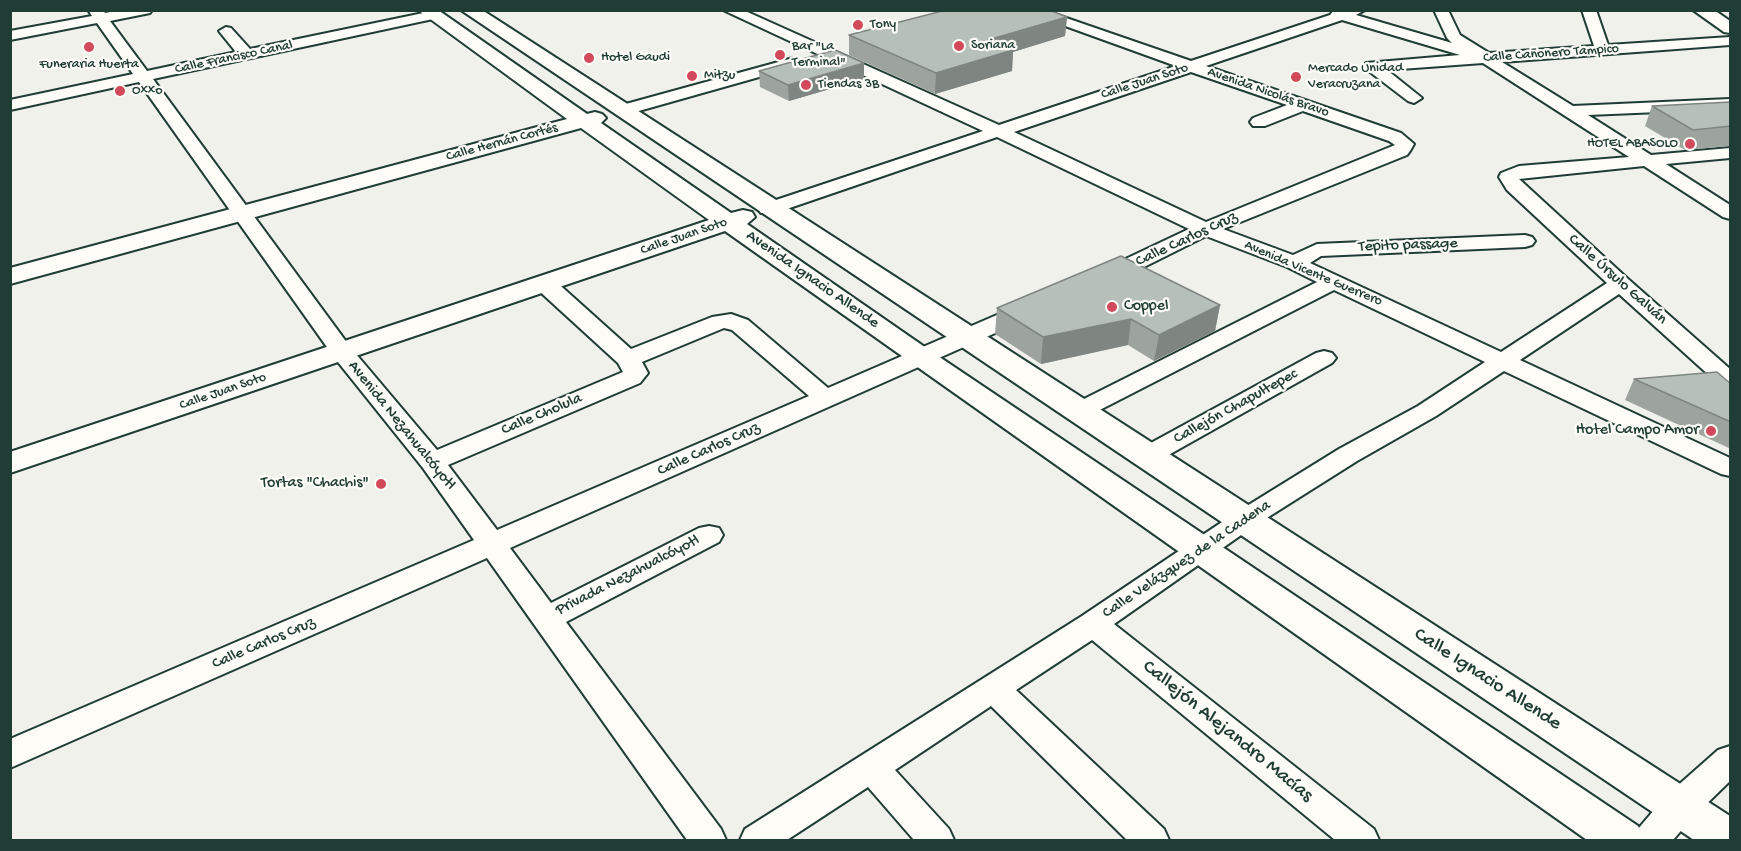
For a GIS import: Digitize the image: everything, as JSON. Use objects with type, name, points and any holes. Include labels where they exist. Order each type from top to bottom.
[{"type":"main road","name":"Calle Francisco Canal","points":[[429,13],[457,10]]},
{"type":"main road","name":"Avenida Ignacio Allende","points":[[469,10],[768,209],[1244,520]]},
{"type":"main road","points":[[1701,10],[1731,28]]},
{"type":"main road","name":"Avenida Ignacio Allende","points":[[429,13],[582,122],[729,221],[919,356],[1200,549]]},
{"type":"main road","name":"Calle Hernán Cortés","points":[[10,276],[621,111]]},
{"type":"main road","name":"Calle Juan Soto","points":[[10,464],[768,209]]},
{"type":"main road","name":"Calle Ignacio Allende","points":[[1244,520],[1731,840]]},
{"type":"main road","points":[[1200,549],[1622,840]]},
{"type":"street","points":[[10,36],[98,15],[145,10]]},
{"type":"street","name":"Avenida Vicente Guerrero","points":[[730,10],[998,131],[1205,229],[1294,263],[1505,361],[1679,446],[1731,468]]},
{"type":"street","name":"Avenida Nicolás Bravo","points":[[1028,10],[1395,137],[1405,144]]},
{"type":"street","points":[[1325,10],[1350,13],[1486,58]]},
{"type":"street","points":[[1441,10],[1454,38],[1731,213]]},
{"type":"street","points":[[1589,10],[1603,51]]},
{"type":"street","name":"Calle Francisco Canal","points":[[10,105],[248,56],[429,13]]},
{"type":"street","name":"Calle Juan Soto","points":[[768,209],[1350,13]]},
{"type":"street","name":"Avenida Nezahualcóyotl","points":[[98,15],[342,352],[432,462],[494,544],[708,840]]},
{"type":"street","points":[[226,31],[248,56]]},
{"type":"street","name":"Calle Cañonero Tampico","points":[[1414,98],[1372,66],[1731,41]]},
{"type":"street","name":"Calle Hernán Cortés","points":[[621,111],[848,48]]},
{"type":"street","points":[[1570,111],[1731,104]]},
{"type":"street","points":[[1259,122],[1302,105]]},
{"type":"street","name":"Calle Carlos Cruz","points":[[1085,286],[1140,262],[1205,229],[1401,151],[1405,144]]},
{"type":"street","points":[[1648,160],[1731,153]]},
{"type":"street","name":"Calle Úrsulo Galván","points":[[1648,160],[1520,172],[1508,177],[1514,186],[1620,284],[1731,381]]},
{"type":"street","name":"Tepito passage","points":[[1294,263],[1317,250],[1525,242]]},
{"type":"street","points":[[1079,411],[1334,282]]},
{"type":"street","points":[[545,284],[628,359],[720,322],[731,321],[740,325],[827,399]]},
{"type":"street","name":"Calle Velázquez de la Cadena","points":[[758,840],[1093,624],[1244,520],[1348,455],[1427,411],[1620,284]]},
{"type":"street","name":"Calle Carlos Cruz","points":[[10,754],[1041,304]]},
{"type":"street","name":"Callejón Chapultepec","points":[[1147,456],[1324,357]]},
{"type":"street","name":"Calle Cholula","points":[[432,462],[631,378],[636,373],[628,359]]},
{"type":"street","name":"Privada Nezahualcóyotl","points":[[548,618],[709,535]]},
{"type":"street","name":"Callejón Alejandro Macías","points":[[1093,624],[1361,840]]},
{"type":"street","points":[[992,687],[1151,840]]},
{"type":"street","points":[[1651,840],[1679,807],[1731,760]]},
{"type":"street","points":[[870,766],[936,840]]},
{"type":"building","points":[[946,10],[1049,10],[1067,17],[988,40],[1013,50],[936,73],[849,35]]},
{"type":"building","points":[[835,50],[864,63],[788,85],[759,71]]},
{"type":"building","points":[[1731,102],[1731,126],[1693,130],[1652,106]]},
{"type":"building","points":[[1121,256],[1220,305],[1159,335],[1131,319],[1043,337],[997,308]]},
{"type":"building","points":[[1717,372],[1731,384],[1731,422],[1634,379]]},
{"type":"place","name":"Tony","points":[[858,25]]},
{"type":"place","name":"Soriana","points":[[959,46]]},
{"type":"place","name":"Funeraria Huerta","points":[[89,47]]},
{"type":"place","name":"Bar \"La Terminal\"","points":[[780,55]]},
{"type":"place","name":"Hotel Gaudi","points":[[589,58]]},
{"type":"place","name":"Mitzu","points":[[692,76]]},
{"type":"place","name":"Mercado Unidad Veracruzana","points":[[1296,77]]},
{"type":"place","name":"Tiendas 3B","points":[[806,85]]},
{"type":"place","name":"Oxxo","points":[[120,91]]},
{"type":"place","name":"HOTEL ABASOLO","points":[[1690,144]]},
{"type":"place","name":"Coppel","points":[[1112,307]]},
{"type":"place","name":"Hotel Campo Amor","points":[[1711,431]]},
{"type":"place","name":"Tortas \"Chachis\"","points":[[381,484]]}]
